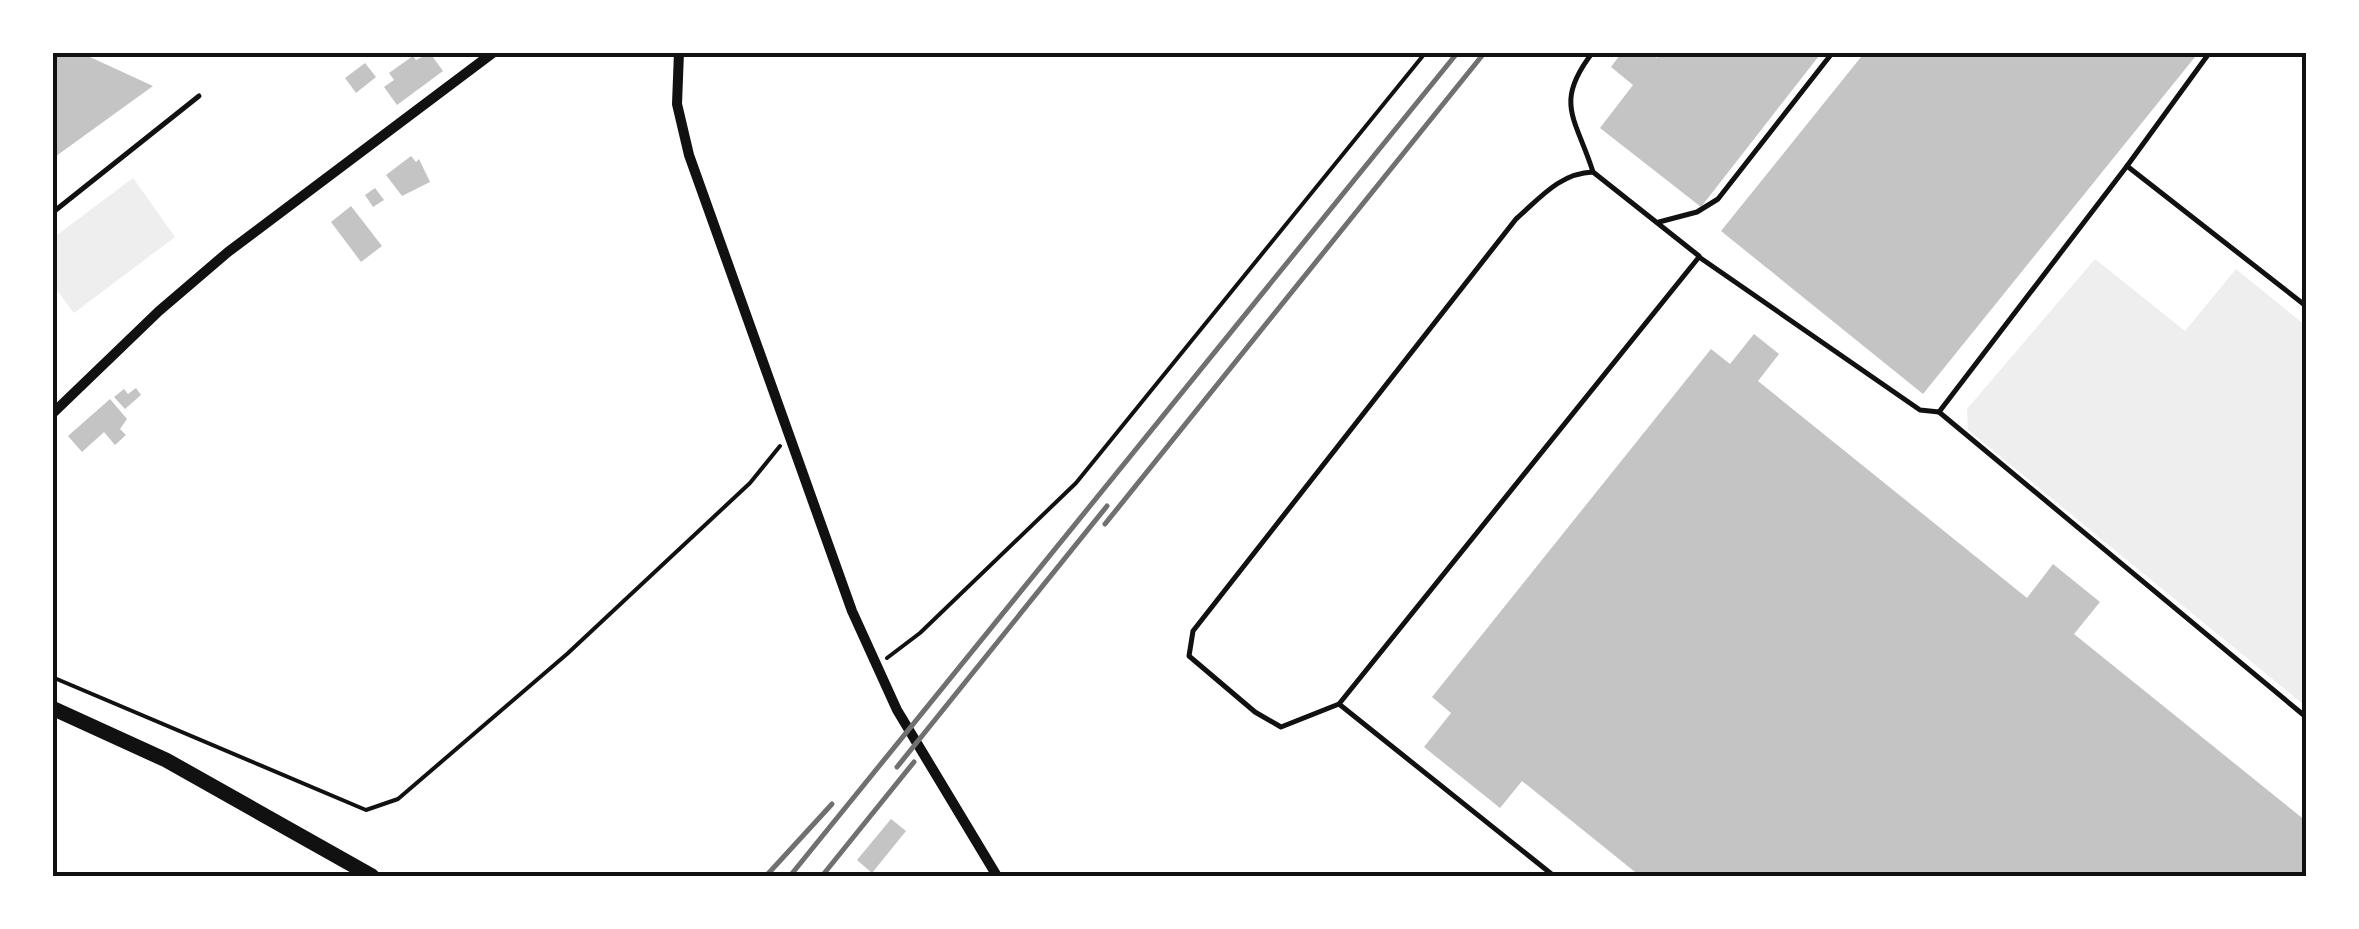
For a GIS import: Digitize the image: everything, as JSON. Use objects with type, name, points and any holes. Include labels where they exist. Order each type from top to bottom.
[{"type":"highway","points":[[52,708],[166,760],[372,876]]},
{"type":"street","points":[[52,414],[228,252],[494,52]]},
{"type":"street","points":[[679,52],[678,104],[689,154],[876,667],[897,710],[996,876]]},
{"type":"lane","points":[[1593,52],[1574,77],[1568,98],[1592,172],[1699,256],[1920,410],[1939,412],[2306,717]]},
{"type":"lane","points":[[1659,222],[1697,212],[1718,199],[1834,52]]},
{"type":"lane","points":[[1939,412],[2210,52]]},
{"type":"lane","points":[[52,214],[199,96]]},
{"type":"lane","points":[[2126,166],[2306,306]]},
{"type":"lane","points":[[1592,172],[1575,173],[1559,181],[1516,219],[1193,632],[1189,656],[1255,712],[1281,728],[1339,704],[1699,256]]},
{"type":"lane","points":[[1339,704],[1554,876]]},
{"type":"path","points":[[876,667],[920,633],[1076,483],[1426,52]]},
{"type":"path","points":[[52,678],[366,810],[384,805],[398,800],[566,654],[750,483],[789,436]]},
{"type":"shaded area","points":[[133,178],[175,237],[74,313],[53,285],[53,238]]},
{"type":"shaded area","points":[[2095,259],[2185,331],[2236,269],[2306,326],[2303,704],[1968,430],[1967,409]]},
{"type":"building","points":[[52,52],[79,52],[153,86],[52,159]]},
{"type":"building","points":[[1622,52],[1651,52],[1657,58],[1661,52],[1822,52],[1701,207],[1600,128],[1633,85],[1611,67]]},
{"type":"building","points":[[1865,52],[2199,52],[1923,394],[1721,231]]},
{"type":"building","points":[[430,53],[443,71],[397,105],[384,87],[394,80],[389,73],[413,56],[416,60]]},
{"type":"building","points":[[365,63],[376,77],[356,93],[345,78]]},
{"type":"building","points":[[411,156],[416,162],[419,159],[430,182],[402,196],[386,175]]},
{"type":"building","points":[[375,188],[384,200],[373,207],[365,195]]},
{"type":"building","points":[[351,206],[382,246],[361,262],[331,222]]},
{"type":"building","points":[[1754,334],[1779,354],[1758,381],[2027,598],[2053,564],[2100,602],[2074,634],[2306,821],[2306,876],[1640,876],[1522,781],[1500,808],[1424,747],[1451,713],[1432,697],[1711,349],[1730,364]]},
{"type":"building","points":[[136,388],[141,395],[125,409],[114,397],[124,389],[128,394]]},
{"type":"building","points":[[110,399],[127,419],[120,429],[126,435],[115,445],[104,432],[82,452],[68,436]]},
{"type":"building","points":[[891,819],[906,831],[872,873],[857,860]]},
{"type":"railway","points":[[790,876],[1458,52]]},
{"type":"railway","points":[[1105,524],[1485,52]]},
{"type":"railway","points":[[897,767],[1107,506]]},
{"type":"railway","points":[[822,876],[914,762]]},
{"type":"railway","points":[[766,876],[832,804]]}]
